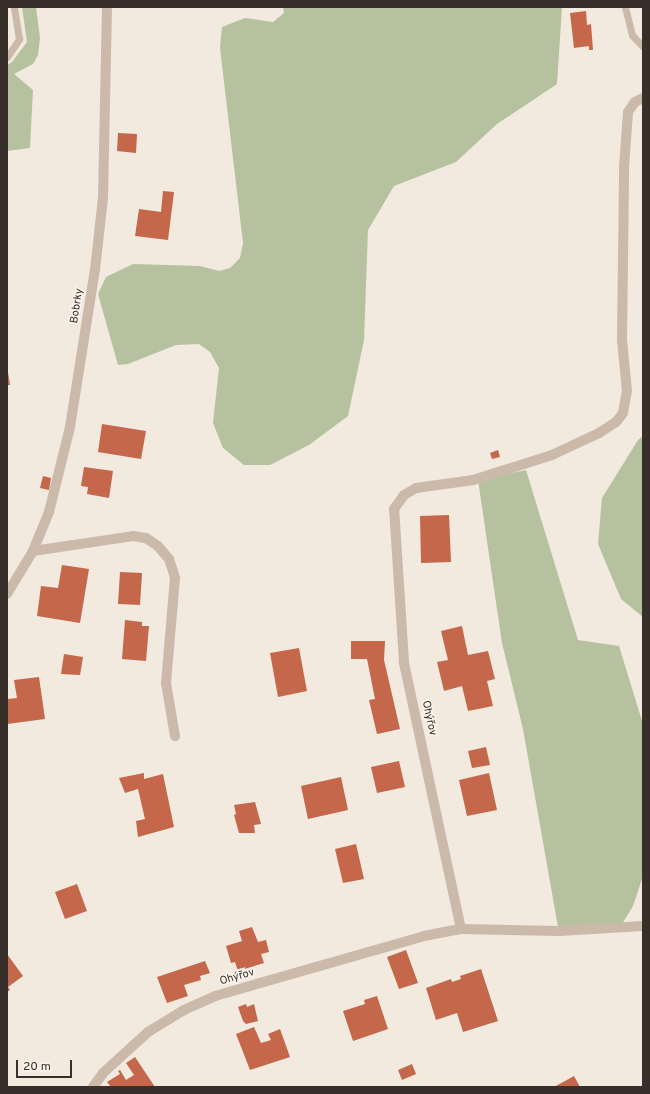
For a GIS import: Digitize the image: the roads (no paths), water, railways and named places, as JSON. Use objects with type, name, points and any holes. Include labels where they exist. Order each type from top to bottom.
[{"type":"street","name":"Bobrky","points":[[7,594],[33,551],[49,512],[61,468],[95,270],[103,198],[107,7]]},
{"type":"street","name":"Ohýřov","points":[[461,929],[404,662],[394,510],[404,495],[416,488],[473,480],[552,455],[599,433],[616,422],[623,413],[627,391],[622,340],[624,167],[628,112],[635,102],[643,98]]},
{"type":"street","points":[[33,551],[133,536],[146,538],[158,546],[169,559],[175,578],[166,683],[175,736]]},
{"type":"street","name":"Ohýřov","points":[[93,1087],[103,1073],[148,1032],[184,1010],[215,996],[424,936],[461,929],[559,932],[643,926]]},
{"type":"lane","points":[[7,57],[18,39],[14,7]]},
{"type":"lane","points":[[625,7],[632,35],[643,47]]}]
